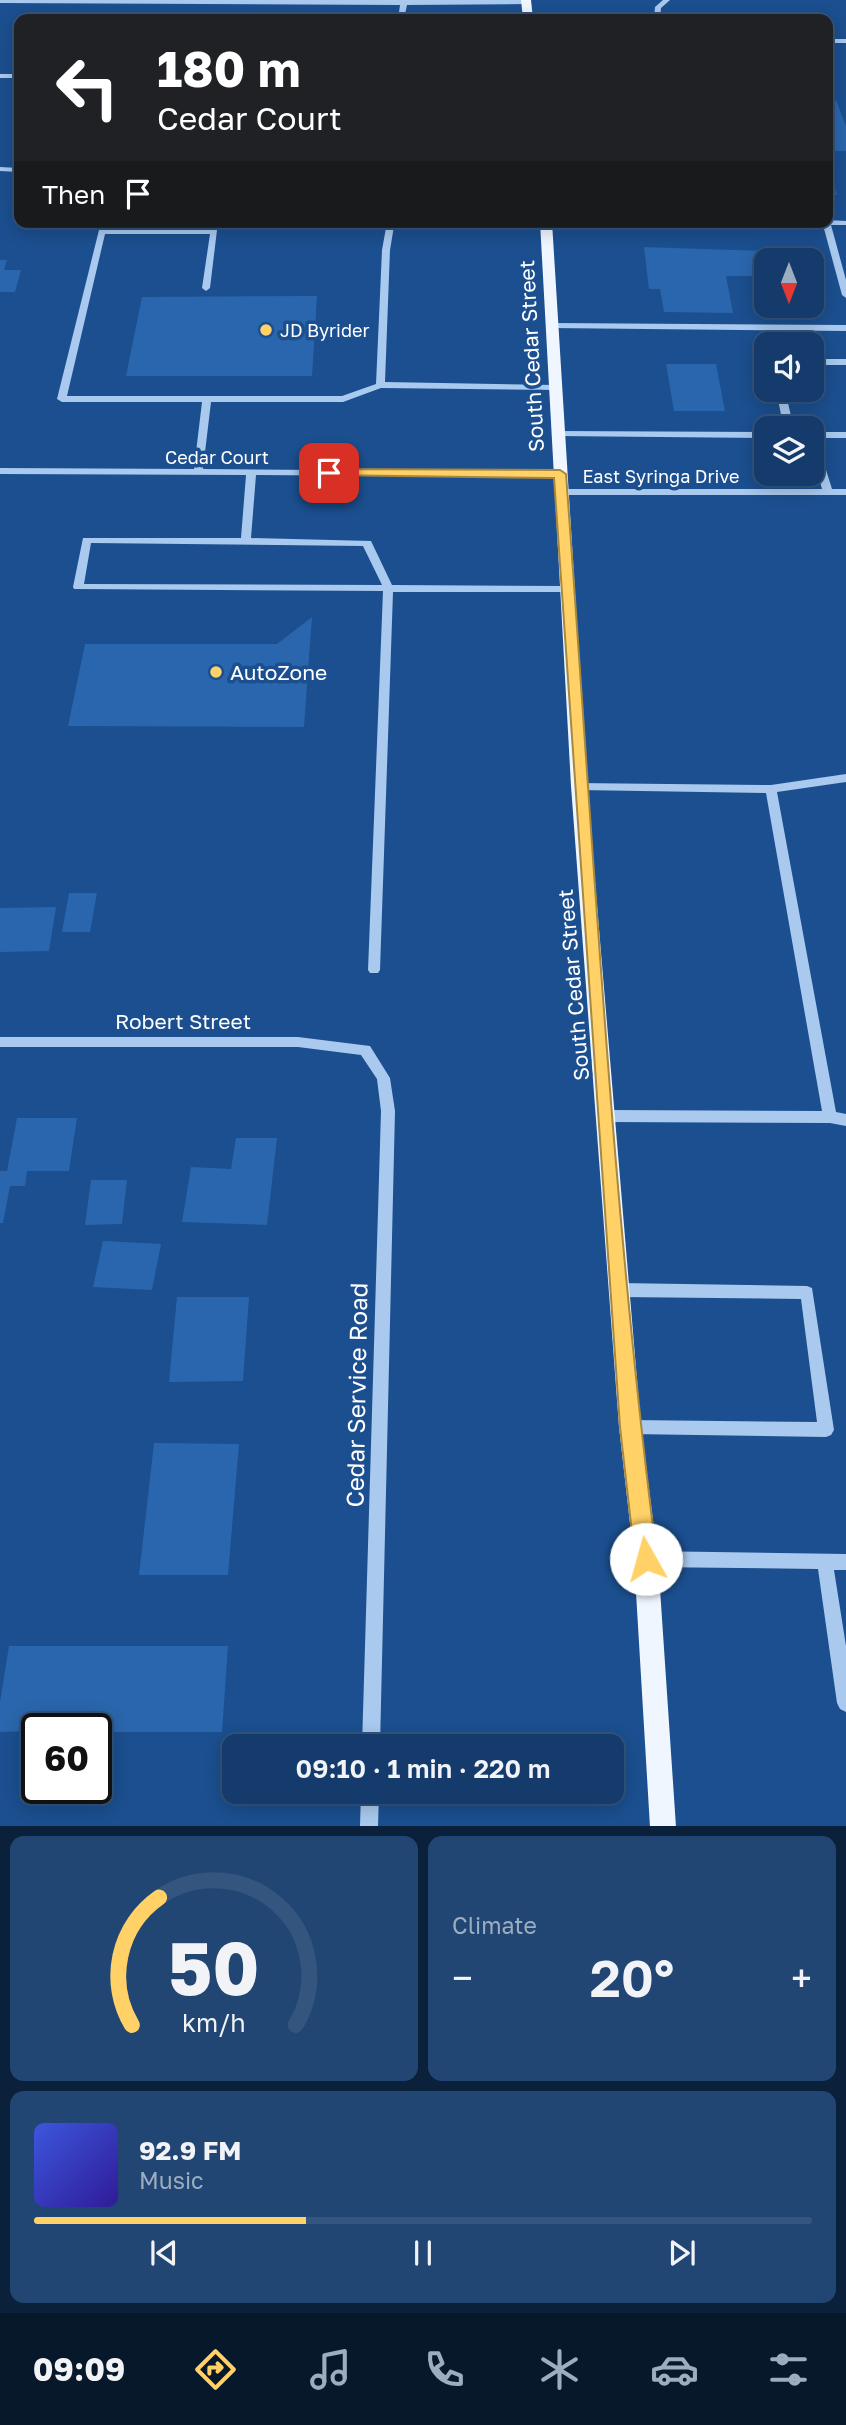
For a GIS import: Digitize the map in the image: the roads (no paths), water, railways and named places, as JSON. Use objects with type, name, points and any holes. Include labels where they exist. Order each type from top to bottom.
[{"type":"main road","name":"South Cedar Street","points":[[546,228],[579,786],[630,1427],[646,1559],[663,1826]]},
{"type":"street","points":[[658,14],[659,7],[667,0]]},
{"type":"street","points":[[0,1],[526,1]]},
{"type":"street","points":[[380,385],[389,228]]},
{"type":"street","points":[[827,228],[846,295]]},
{"type":"street","points":[[206,288],[214,232],[102,232],[62,399],[343,399],[380,385],[555,388]]},
{"type":"street","points":[[554,326],[846,328]]},
{"type":"street","points":[[824,362],[846,362]]},
{"type":"street","points":[[198,472],[207,399]]},
{"type":"street","points":[[558,435],[754,435]]},
{"type":"street","points":[[824,436],[846,435]]},
{"type":"street","name":"Cedar Court","points":[[0,471],[251,472],[560,483]]},
{"type":"street","points":[[246,541],[251,472]]},
{"type":"street","points":[[824,478],[828,492]]},
{"type":"street","name":"East Syringa Drive","points":[[560,483],[846,492]]},
{"type":"street","points":[[374,970],[388,588],[367,542],[87,540],[78,587],[388,588],[566,589]]},
{"type":"street","points":[[579,786],[771,789],[846,778]]},
{"type":"street","points":[[771,789],[830,1117]]},
{"type":"street","name":"Robert Street","points":[[0,1042],[298,1042],[365,1049]]},
{"type":"street","name":"Cedar Service Road","points":[[365,1049],[383,1078],[388,1111],[371,1734]]},
{"type":"street","points":[[607,1116],[830,1117],[846,1120]]},
{"type":"street","points":[[619,1290],[807,1293],[826,1430],[630,1427]]},
{"type":"street","points":[[646,1559],[846,1562]]},
{"type":"street","points":[[825,1561],[845,1694]]},
{"type":"street","points":[[369,1826],[370,1804]]},
{"type":"place","name":"JD Byrider","points":[[266,330]]},
{"type":"place","name":"AutoZone","points":[[216,672]]}]
